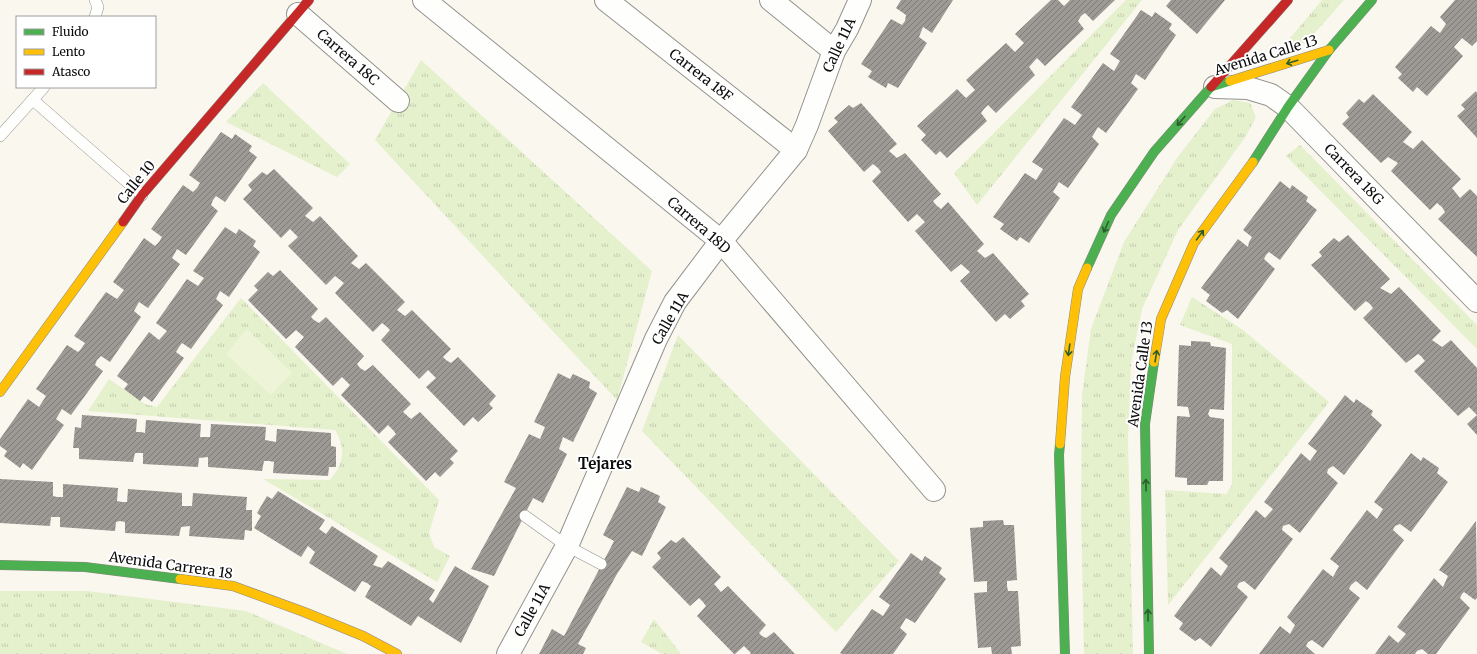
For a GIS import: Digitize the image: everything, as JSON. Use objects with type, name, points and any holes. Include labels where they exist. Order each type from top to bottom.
[{"type":"street","name":"Carrera 18D","points":[[424,0],[721,241],[934,490]]},
{"type":"street","name":"Carrera 18F","points":[[606,0],[796,150]]},
{"type":"street","points":[[771,0],[834,51]]},
{"type":"street","name":"Calle 11A","points":[[508,654],[567,546],[656,339],[675,302],[721,241],[796,150],[807,125],[834,51],[847,29],[860,0]]},
{"type":"street","name":"Avenida Calle 13","points":[[1065,654],[1059,455],[1065,377],[1078,289],[1111,215],[1154,152],[1288,0]]},
{"type":"street","name":"Avenida Calle 13","points":[[1149,654],[1145,424],[1161,319],[1194,243],[1243,177],[1288,107],[1329,50],[1372,0]]},
{"type":"street","name":"Carrera 18C","points":[[303,7],[398,101]]},
{"type":"street","name":"Calle 10","points":[[0,392],[142,195],[303,7]]},
{"type":"street","name":"Avenida Calle 13","points":[[1210,87],[1329,50]]},
{"type":"street","name":"Carrera 18G","points":[[1210,87],[1248,88],[1271,95],[1288,107],[1477,301]]},
{"type":"street","name":"Avenida Carrera 18","points":[[0,565],[85,567],[233,586],[304,612],[363,636],[397,654]]},
{"type":"lane","points":[[95,0],[98,7],[95,16]]},
{"type":"lane","points":[[0,136],[43,88]]},
{"type":"lane","points":[[33,100],[142,195]]},
{"type":"lane","points":[[524,516],[567,546],[601,564]]},
{"type":"green space","points":[[1126,0],[1142,0],[977,205],[954,173]]},
{"type":"green space","points":[[1322,0],[1344,0],[1306,43],[1286,43]]},
{"type":"green space","points":[[421,60],[652,271],[617,400],[375,140]]},
{"type":"green space","points":[[263,83],[350,164],[337,177],[226,122]]},
{"type":"green space","points":[[1233,100],[1250,103],[1256,117],[1246,136],[1178,230],[1142,309],[1131,363],[1128,439],[1133,654],[1084,654],[1081,509],[1082,395],[1091,329],[1124,242],[1177,158],[1215,109]]},
{"type":"green space","points":[[1300,145],[1477,325],[1477,349],[1286,156]]},
{"type":"green space","points":[[1192,297],[1243,330],[1329,402],[1168,605],[1165,490],[1226,494],[1232,485],[1232,344],[1180,325]]},
{"type":"green space","points":[[241,298],[439,500],[429,533],[434,547],[450,556],[437,582],[263,479],[330,480],[341,462],[342,456],[341,443],[335,430],[88,411],[109,379],[145,404],[157,407]]},
{"type":"green space","points":[[247,329],[292,373],[271,395],[226,354]]},
{"type":"green space","points":[[678,335],[899,561],[836,632],[642,431]]},
{"type":"green space","points":[[0,591],[87,591],[246,611],[347,654],[0,654]]},
{"type":"green space","points":[[654,619],[681,654],[662,654],[641,642]]},
{"type":"building","points":[[901,0],[953,0],[932,33],[923,27],[919,37],[927,43],[898,88],[888,83],[886,88],[868,77],[872,71],[861,64],[891,19],[902,25],[905,21],[906,15],[896,8]]},
{"type":"building","points":[[1051,0],[1058,0],[1064,6],[1070,0],[1115,0],[1093,21],[1085,13],[1081,16],[1078,21],[1084,29],[1045,66],[1037,58],[1029,67],[1035,75],[996,113],[988,105],[981,113],[987,121],[947,158],[940,151],[936,155],[921,140],[926,135],[917,126],[957,89],[966,98],[975,90],[966,80],[1006,43],[1015,52],[1024,43],[1015,34]]},
{"type":"building","points":[[1171,0],[1225,0],[1197,34],[1166,6]]},
{"type":"building","points":[[1455,0],[1477,0],[1477,41],[1472,46],[1462,38],[1454,47],[1463,56],[1427,96],[1417,87],[1413,92],[1398,78],[1402,74],[1395,67],[1431,26],[1440,33],[1446,24],[1440,17]]},
{"type":"building","points":[[1141,10],[1152,17],[1155,12],[1172,24],[1169,29],[1176,35],[1145,80],[1136,74],[1131,83],[1138,89],[1106,133],[1098,127],[1092,137],[1099,144],[1068,188],[1059,182],[1053,192],[1060,198],[1029,243],[1020,237],[1017,241],[1000,229],[1004,224],[993,217],[1025,173],[1036,180],[1043,169],[1032,162],[1064,118],[1075,125],[1082,115],[1071,107],[1103,63],[1114,71],[1120,61],[1110,54]]},
{"type":"building","points":[[1476,91],[1477,138],[1457,116],[1465,109],[1461,105]]},
{"type":"building","points":[[1373,94],[1412,132],[1403,142],[1413,149],[1422,140],[1461,179],[1452,188],[1460,198],[1470,189],[1477,196],[1477,257],[1438,219],[1445,212],[1442,207],[1437,203],[1430,210],[1391,171],[1398,163],[1388,157],[1381,163],[1342,124],[1349,117],[1346,113],[1359,99],[1364,103]]},
{"type":"building","points":[[861,103],[897,144],[889,151],[897,158],[905,153],[941,194],[933,201],[936,205],[941,209],[948,202],[984,244],[977,251],[985,258],[993,253],[1029,294],[1021,301],[1025,306],[1010,319],[1005,314],[996,322],[960,281],[970,272],[961,264],[951,272],[915,231],[925,222],[917,214],[908,222],[872,181],[881,172],[878,168],[873,164],[864,172],[828,131],[838,122],[834,118],[849,105],[853,108]]},
{"type":"building","points":[[221,132],[232,139],[235,134],[252,146],[249,151],[257,157],[225,202],[216,196],[213,200],[211,205],[218,211],[186,255],[177,249],[172,258],[180,264],[148,308],[139,302],[134,311],[141,317],[110,362],[101,356],[97,360],[95,365],[103,371],[71,415],[62,409],[56,419],[64,425],[32,470],[23,463],[20,468],[4,456],[7,451],[0,446],[0,439],[28,399],[39,407],[46,396],[36,389],[67,345],[78,352],[81,349],[85,343],[74,336],[106,292],[117,299],[124,290],[113,282],[144,238],[155,246],[159,242],[162,237],[151,229],[183,185],[193,192],[197,188],[200,183],[189,175]]},
{"type":"building","points":[[274,169],[313,208],[305,216],[313,222],[320,216],[358,256],[351,263],[359,269],[366,263],[405,302],[397,310],[405,316],[412,310],[451,349],[443,357],[451,363],[458,357],[496,396],[489,404],[493,408],[478,422],[473,417],[464,426],[426,387],[436,378],[428,370],[419,379],[381,340],[390,330],[382,323],[373,332],[335,293],[344,283],[335,276],[326,285],[288,246],[298,237],[290,229],[281,238],[243,199],[252,190],[248,185],[262,172],[267,175]]},
{"type":"building","points":[[1280,181],[1290,189],[1292,185],[1308,197],[1306,201],[1317,210],[1280,260],[1269,252],[1266,255],[1264,259],[1275,269],[1238,319],[1227,310],[1222,313],[1206,301],[1210,295],[1201,288],[1238,239],[1248,247],[1252,237],[1243,230]]},
{"type":"building","points":[[225,227],[236,234],[239,229],[256,241],[253,246],[260,252],[229,297],[220,291],[216,299],[223,305],[191,349],[182,343],[179,347],[176,352],[184,358],[152,402],[144,396],[140,401],[124,389],[128,384],[117,376],[149,332],[159,340],[167,331],[156,323],[187,279],[198,286],[204,278],[193,271]]},
{"type":"building","points":[[1348,235],[1390,279],[1380,288],[1391,294],[1399,287],[1441,331],[1432,340],[1442,347],[1451,340],[1477,368],[1477,415],[1469,407],[1458,416],[1414,371],[1425,361],[1421,356],[1418,354],[1406,363],[1363,318],[1373,308],[1370,304],[1366,301],[1355,311],[1311,265],[1322,256],[1319,252],[1334,238],[1339,242]]},
{"type":"building","points":[[280,270],[318,309],[311,317],[319,323],[326,317],[364,356],[357,364],[360,368],[365,371],[373,365],[411,404],[403,412],[411,419],[420,412],[458,451],[450,459],[454,463],[440,477],[435,472],[426,481],[388,442],[396,434],[393,430],[388,425],[379,434],[341,395],[350,385],[342,377],[333,386],[295,347],[304,337],[296,330],[286,339],[248,300],[258,290],[254,286],[268,272],[273,276]]},
{"type":"building","points":[[1191,341],[1210,342],[1211,346],[1226,348],[1224,410],[1210,409],[1208,414],[1210,417],[1224,419],[1223,481],[1209,481],[1207,485],[1187,485],[1187,478],[1175,477],[1177,416],[1190,417],[1188,407],[1177,406],[1179,345],[1191,346]]},
{"type":"building","points":[[558,373],[570,379],[573,374],[590,382],[589,388],[597,393],[573,442],[563,437],[559,449],[567,454],[543,503],[533,498],[494,576],[471,569],[516,488],[504,482],[529,434],[540,439],[545,427],[534,422]]},
{"type":"building","points":[[1345,395],[1354,403],[1356,399],[1373,411],[1371,415],[1382,425],[1344,475],[1333,466],[1328,469],[1327,473],[1338,483],[1300,533],[1289,524],[1283,526],[1282,530],[1293,539],[1255,590],[1244,581],[1239,583],[1237,587],[1248,597],[1211,647],[1200,638],[1195,641],[1179,629],[1183,623],[1174,616],[1211,567],[1221,576],[1228,566],[1219,558],[1256,510],[1265,518],[1273,509],[1264,502],[1301,453],[1310,461],[1317,451],[1308,444]]},
{"type":"building","points":[[82,415],[137,419],[136,432],[145,433],[146,420],[201,424],[200,437],[210,437],[211,424],[266,427],[265,440],[276,442],[277,429],[331,433],[331,446],[336,447],[336,467],[329,467],[328,476],[273,473],[274,462],[269,461],[264,461],[262,471],[208,467],[208,457],[199,458],[198,467],[143,464],[143,453],[135,453],[133,462],[79,459],[79,448],[73,448],[75,427],[81,428]]},
{"type":"building","points":[[1477,415],[1477,435],[1467,424]]},
{"type":"building","points":[[1411,453],[1421,461],[1423,457],[1439,468],[1437,473],[1448,482],[1411,532],[1400,524],[1395,526],[1393,530],[1404,540],[1367,590],[1356,581],[1351,585],[1349,589],[1360,598],[1323,648],[1312,640],[1308,642],[1306,646],[1315,654],[1259,654],[1280,626],[1290,634],[1295,625],[1287,617],[1323,569],[1333,577],[1339,566],[1330,559],[1367,510],[1377,519],[1383,509],[1374,502]]},
{"type":"building","points":[[0,479],[53,482],[53,496],[57,497],[63,497],[63,484],[118,488],[117,501],[122,502],[127,502],[128,489],[182,493],[182,506],[192,506],[193,493],[247,497],[246,510],[252,510],[252,531],[245,530],[244,540],[189,536],[190,526],[181,527],[179,536],[125,533],[125,522],[120,521],[116,522],[115,531],[60,527],[60,517],[51,517],[50,526],[0,523]]},
{"type":"building","points":[[627,487],[639,492],[641,487],[660,496],[658,502],[666,507],[642,556],[632,551],[617,574],[578,644],[586,648],[583,654],[539,654],[552,629],[564,636],[611,547],[614,541],[603,535]]},
{"type":"building","points":[[278,491],[325,520],[319,529],[326,534],[332,526],[378,556],[373,565],[382,568],[388,561],[435,590],[429,599],[433,603],[455,566],[489,586],[461,643],[418,616],[411,626],[365,597],[371,586],[367,583],[362,581],[355,592],[309,563],[315,552],[308,546],[301,557],[254,528],[261,516],[257,513],[267,496],[272,499]]},
{"type":"building","points":[[1003,520],[1004,525],[1014,525],[1017,580],[1007,581],[1007,586],[1008,591],[1018,591],[1021,646],[1011,647],[1012,654],[992,654],[991,647],[978,648],[974,593],[987,592],[987,581],[974,582],[970,528],[983,527],[983,521]]},
{"type":"building","points":[[1476,521],[1477,598],[1475,600],[1464,592],[1462,594],[1460,598],[1470,608],[1436,654],[1428,654],[1422,649],[1417,651],[1415,654],[1375,654],[1389,635],[1398,643],[1406,634],[1397,627],[1434,578],[1443,587],[1448,576],[1439,570]]},
{"type":"building","points":[[683,537],[721,577],[714,584],[721,592],[728,586],[766,625],[759,633],[766,638],[774,632],[795,654],[750,654],[751,653],[744,646],[734,654],[697,616],[706,606],[703,602],[699,598],[690,606],[652,567],[661,558],[657,553],[671,540],[676,543]]},
{"type":"building","points":[[911,553],[922,561],[925,556],[942,568],[939,573],[946,579],[915,623],[906,618],[900,628],[907,634],[893,654],[840,653],[872,609],[883,616],[890,605],[879,597]]},
{"type":"traffic: fast","points":[[1253,162],[1288,107],[1329,50],[1372,0]]},
{"type":"traffic: fast","points":[[1087,268],[1111,215],[1154,152],[1211,87],[1230,81]]},
{"type":"traffic: fast","points":[[1149,654],[1145,424],[1154,362]]},
{"type":"traffic: fast","points":[[1060,444],[1059,455],[1065,654]]},
{"type":"traffic: fast","points":[[0,565],[85,567],[180,579]]},
{"type":"traffic: slow","points":[[1230,81],[1329,50]]},
{"type":"traffic: slow","points":[[1154,362],[1161,319],[1194,243],[1253,162]]},
{"type":"traffic: slow","points":[[0,392],[123,222]]},
{"type":"traffic: slow","points":[[1060,444],[1065,377],[1078,289],[1087,268]]},
{"type":"traffic: slow","points":[[180,579],[233,586],[304,612],[363,636],[397,654]]},
{"type":"traffic: jam","points":[[123,222],[142,195],[309,0]]},
{"type":"traffic: jam","points":[[1211,87],[1288,0]]},
{"type":"district","name":"Tejares","points":[[605,463]]}]
